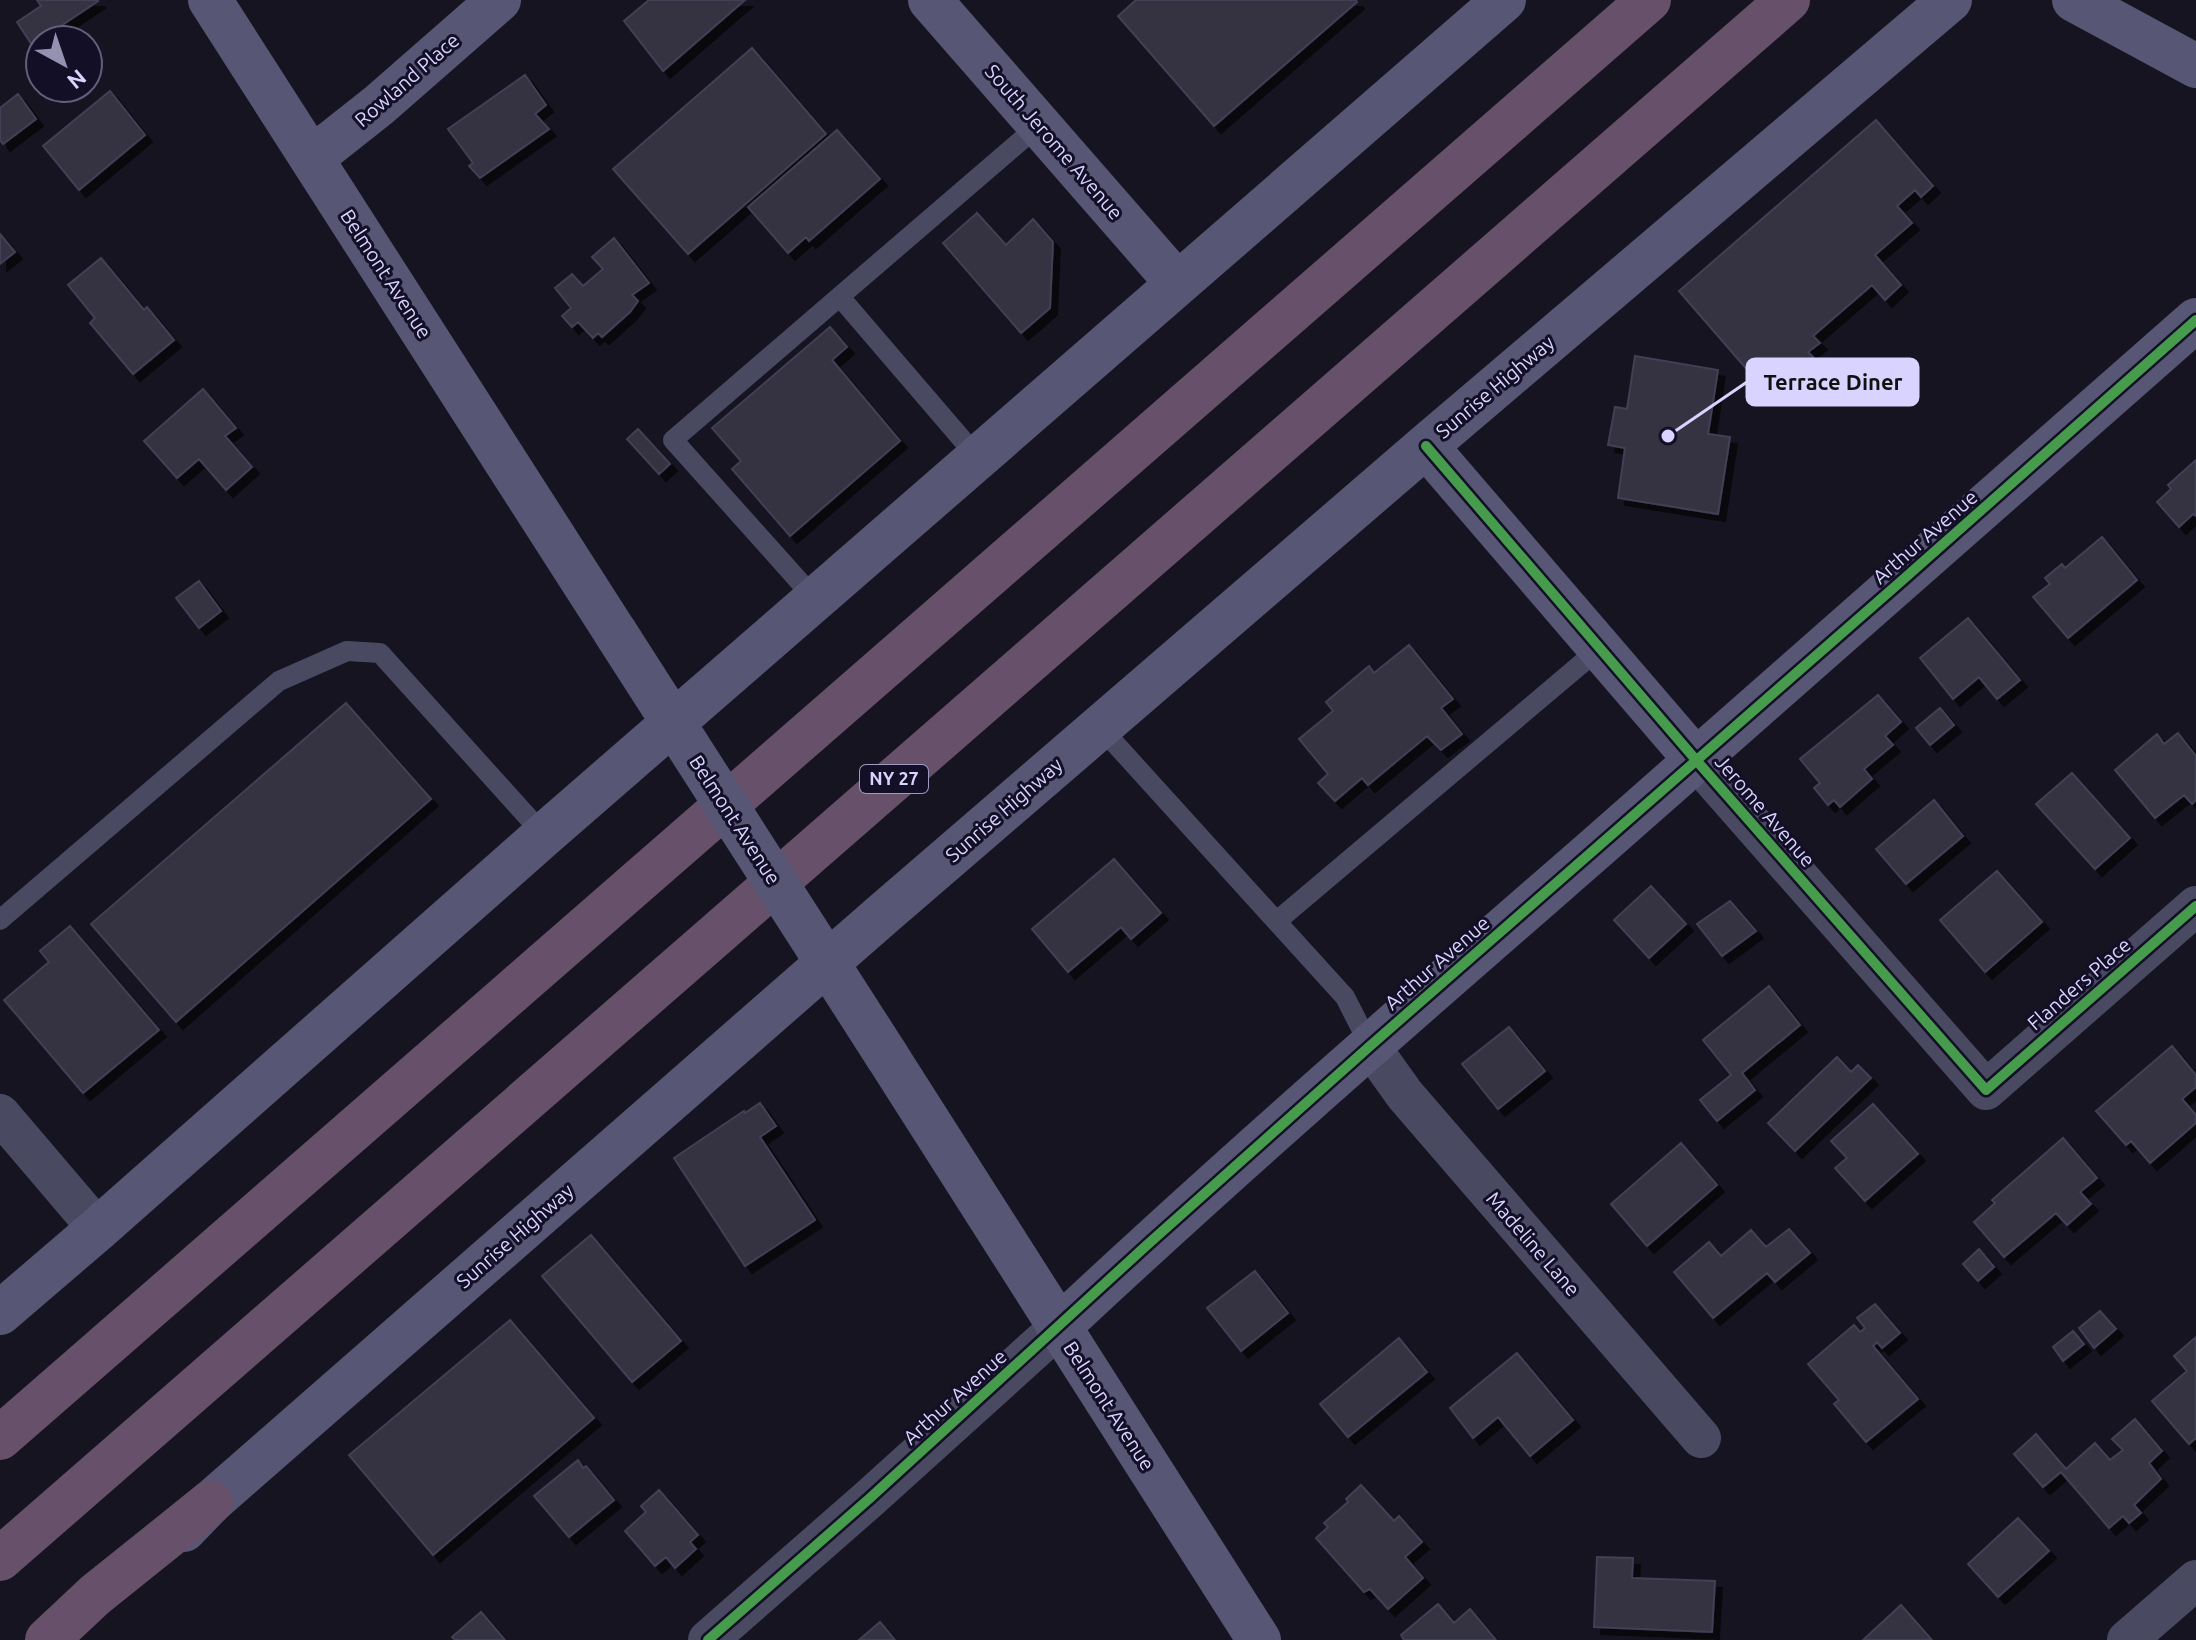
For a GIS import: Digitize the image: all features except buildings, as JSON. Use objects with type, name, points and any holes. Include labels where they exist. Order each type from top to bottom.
[{"type":"highway","points":[[0,1438],[1649,0]]},
{"type":"highway","name":"NY 27","points":[[0,1559],[1788,0]]},
{"type":"highway","points":[[47,1640],[95,1595],[211,1502]]},
{"type":"main road","name":"Belmont Avenue","points":[[210,0],[1259,1640]]},
{"type":"main road","name":"Rowland Place","points":[[312,158],[379,105],[499,0]]},
{"type":"main road","name":"Sunrise Highway","points":[[76,1640],[211,1502],[1100,727],[1950,0]]},
{"type":"main road","name":"South Jerome Avenue","points":[[938,2],[1039,125],[1177,283]]},
{"type":"main road","points":[[0,1313],[544,835],[979,459],[1485,6]]},
{"type":"main road","points":[[2086,6],[2196,66]]},
{"type":"main road","name":"Arthur Avenue","points":[[1058,1328],[1370,1046],[2196,320]]},
{"type":"main road","name":"Jerome Avenue","points":[[1426,446],[1696,760]]},
{"type":"street","name":"Jerome Avenue","points":[[1696,760],[1986,1090]]},
{"type":"street","name":"Flanders Place","points":[[1986,1090],[2196,906]]},
{"type":"street","name":"Madeline Lane","points":[[1370,1046],[1405,1095],[1701,1438]]},
{"type":"street","points":[[0,1114],[98,1229]]},
{"type":"street","name":"Arthur Avenue","points":[[708,1640],[1058,1328]]},
{"type":"street","points":[[2127,1640],[2196,1580]]},
{"type":"lane","points":[[816,600],[673,440],[1039,125]]},
{"type":"lane","points":[[840,297],[979,459]]},
{"type":"lane","points":[[1277,921],[1600,648]]},
{"type":"lane","points":[[0,920],[279,681],[347,651],[380,653],[544,835]]},
{"type":"lane","points":[[1100,727],[1345,997],[1370,1046]]},
{"type":"cycle path","points":[[708,1640],[870,1498],[1370,1046],[2196,320]]},
{"type":"cycle path","points":[[1426,446],[1986,1090],[2196,906]]},
{"type":"place","name":"Terrace Diner","points":[[1668,436]]}]
